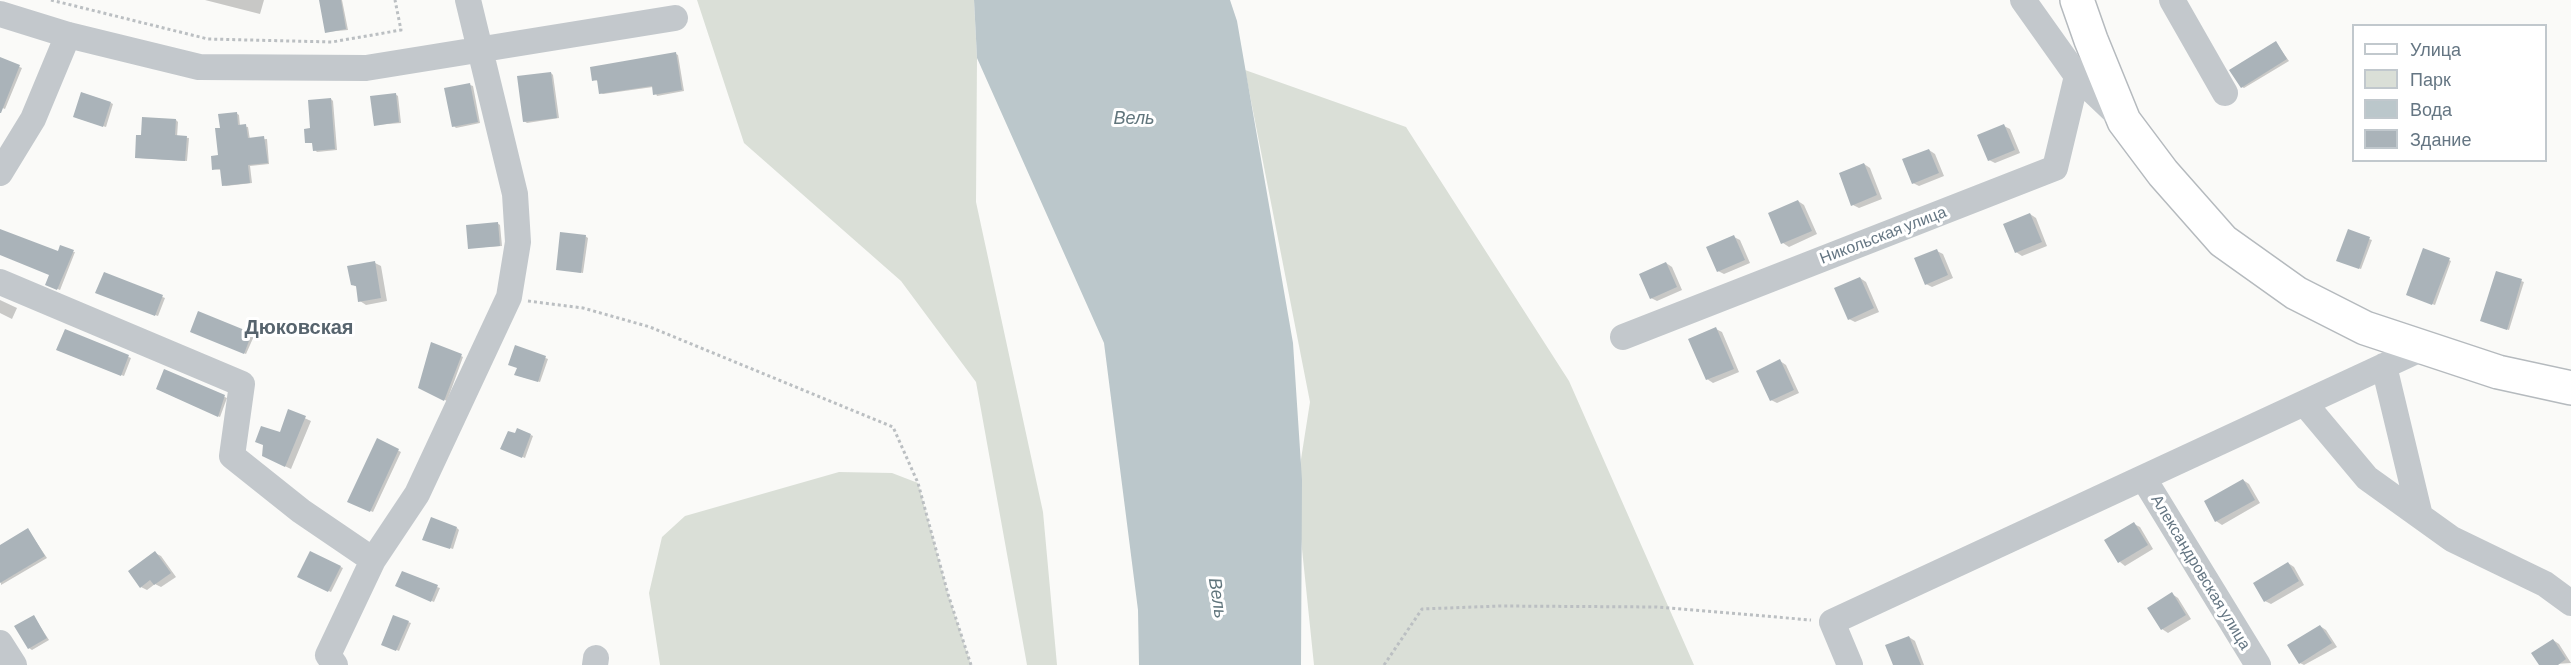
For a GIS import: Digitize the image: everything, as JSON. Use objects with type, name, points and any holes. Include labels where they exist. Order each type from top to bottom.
[{"type":"main road","points":[[2077,0],[2124,121],[2163,173],[2223,241],[2296,293],[2365,328],[2498,372],[2571,388]]},
{"type":"street","points":[[335,665],[327,655],[373,560],[417,494],[508,297],[518,242],[514,195],[468,0]]},
{"type":"street","points":[[2023,0],[2077,76],[2124,121]]},
{"type":"street","points":[[2172,0],[2225,93]]},
{"type":"street","points":[[0,14],[68,35],[199,67],[366,68],[675,18]]},
{"type":"street","points":[[0,173],[33,119],[68,35]]},
{"type":"street","name":"Никольская улица","points":[[1623,337],[2055,168],[2077,76]]},
{"type":"street","points":[[0,282],[242,384],[232,456],[301,511],[373,560]]},
{"type":"street","points":[[1850,665],[1832,622],[2425,347]]},
{"type":"street","points":[[2384,366],[2420,516]]},
{"type":"street","points":[[2305,404],[2367,477],[2452,539],[2546,584],[2571,603]]},
{"type":"street","name":"Александровская улица","points":[[2144,479],[2258,665]]},
{"type":"street","points":[[0,643],[14,665]]},
{"type":"path","points":[[51,0],[208,39],[332,42],[401,30],[395,0]]},
{"type":"path","points":[[508,297],[583,308],[650,327],[893,427],[918,483],[948,594],[971,665]]},
{"type":"path","points":[[1384,665],[1422,609],[1500,606],[1657,607],[1832,622]]},
{"type":"green space","points":[[697,0],[974,0],[977,58],[976,202],[1043,512],[1057,665],[1027,665],[976,382],[901,281],[744,143]]},
{"type":"green space","points":[[1245,70],[1406,127],[1569,381],[1694,665],[1314,665],[1296,491],[1310,402]]},
{"type":"green space","points":[[839,472],[892,473],[918,483],[948,594],[971,665],[660,665],[649,593],[662,537],[685,516]]},
{"type":"water","name":"Вель","points":[[974,0],[1230,0],[1237,21],[1293,343],[1302,480],[1301,665],[1139,665],[1138,610],[1104,343],[977,58]]},
{"type":"building","points":[[319,0],[341,0],[346,29],[325,33]]},
{"type":"building","points":[[2276,41],[2287,59],[2241,88],[2229,70]]},
{"type":"building","points":[[676,52],[682,90],[653,95],[652,86],[599,94],[597,80],[592,81],[590,67]]},
{"type":"building","points":[[0,57],[20,65],[1,113],[0,113]]},
{"type":"building","points":[[551,72],[557,118],[523,122],[517,76]]},
{"type":"building","points":[[470,83],[478,122],[452,127],[444,88]]},
{"type":"building","points":[[81,92],[111,102],[103,127],[73,117]]},
{"type":"building","points":[[396,93],[399,122],[374,126],[370,96]]},
{"type":"building","points":[[331,98],[335,149],[313,151],[312,143],[305,143],[304,129],[310,128],[308,100]]},
{"type":"building","points":[[237,112],[238,125],[246,124],[248,138],[264,136],[268,163],[248,165],[250,183],[222,186],[220,169],[212,170],[211,156],[218,155],[215,128],[220,128],[218,114]]},
{"type":"building","points":[[142,117],[176,119],[175,135],[187,136],[185,161],[135,158],[136,135],[141,135]]},
{"type":"building","points":[[2004,124],[2015,150],[1988,161],[1977,135]]},
{"type":"building","points":[[1929,149],[1939,173],[1912,184],[1902,159]]},
{"type":"building","points":[[1864,163],[1877,195],[1851,206],[1839,173]]},
{"type":"building","points":[[1798,200],[1812,231],[1781,244],[1768,213]]},
{"type":"building","points":[[2030,213],[2042,242],[2015,253],[2003,224]]},
{"type":"building","points":[[498,222],[500,246],[468,249],[466,225]]},
{"type":"building","points":[[0,229],[58,251],[60,245],[74,250],[57,290],[45,285],[49,275],[0,255]]},
{"type":"building","points":[[2348,229],[2370,237],[2359,269],[2336,261]]},
{"type":"building","points":[[560,232],[586,235],[581,273],[556,270]]},
{"type":"building","points":[[1734,235],[1745,260],[1717,272],[1706,247]]},
{"type":"building","points":[[2423,248],[2450,258],[2432,305],[2406,295]]},
{"type":"building","points":[[1937,249],[1948,275],[1925,285],[1914,258]]},
{"type":"building","points":[[375,261],[381,298],[358,302],[356,286],[351,285],[347,266]]},
{"type":"building","points":[[1666,262],[1677,287],[1650,299],[1639,274]]},
{"type":"building","points":[[2496,271],[2522,279],[2507,330],[2480,321]]},
{"type":"building","points":[[104,272],[163,295],[155,316],[95,293]]},
{"type":"building","points":[[1860,277],[1874,308],[1848,320],[1834,288]]},
{"type":"building","points":[[198,311],[252,333],[244,354],[190,332]]},
{"type":"building","points":[[1716,327],[1734,369],[1706,380],[1688,339]]},
{"type":"building","points":[[65,329],[129,355],[121,376],[56,350]]},
{"type":"building","points":[[431,342],[462,354],[444,401],[418,388]]},
{"type":"building","points":[[515,345],[546,356],[538,382],[514,375],[517,368],[508,365]]},
{"type":"building","points":[[1780,359],[1794,390],[1770,401],[1756,371]]},
{"type":"building","points":[[164,369],[225,395],[218,417],[156,389]]},
{"type":"building","points":[[288,409],[306,416],[285,467],[262,456],[263,445],[255,442],[261,426],[280,432]]},
{"type":"building","points":[[517,428],[531,434],[522,458],[500,449],[508,431],[515,433]]},
{"type":"building","points":[[377,438],[399,449],[370,512],[347,502]]},
{"type":"building","points":[[2243,479],[2255,500],[2215,522],[2204,501]]},
{"type":"building","points":[[431,517],[457,527],[450,549],[422,540]]},
{"type":"building","points":[[2134,522],[2148,545],[2118,563],[2104,540]]},
{"type":"building","points":[[28,528],[45,556],[0,583],[0,545]]},
{"type":"building","points":[[155,551],[171,573],[154,585],[150,580],[140,588],[128,571]]},
{"type":"building","points":[[310,551],[341,566],[328,592],[297,577]]},
{"type":"building","points":[[2288,562],[2299,581],[2264,602],[2253,583]]},
{"type":"building","points":[[402,571],[438,585],[431,602],[395,586]]},
{"type":"building","points":[[2172,592],[2186,615],[2161,630],[2147,608]]},
{"type":"building","points":[[34,615],[47,638],[28,649],[14,626]]},
{"type":"building","points":[[393,615],[409,621],[396,651],[381,645]]},
{"type":"building","points":[[2320,625],[2332,643],[2299,664],[2287,645]]},
{"type":"building","points":[[1909,636],[1921,665],[1893,665],[1885,645]]},
{"type":"building","points":[[2553,639],[2566,659],[2558,665],[2539,665],[2531,653]]},
{"type":"district","name":"Дюковская","points":[[299,327]]}]
